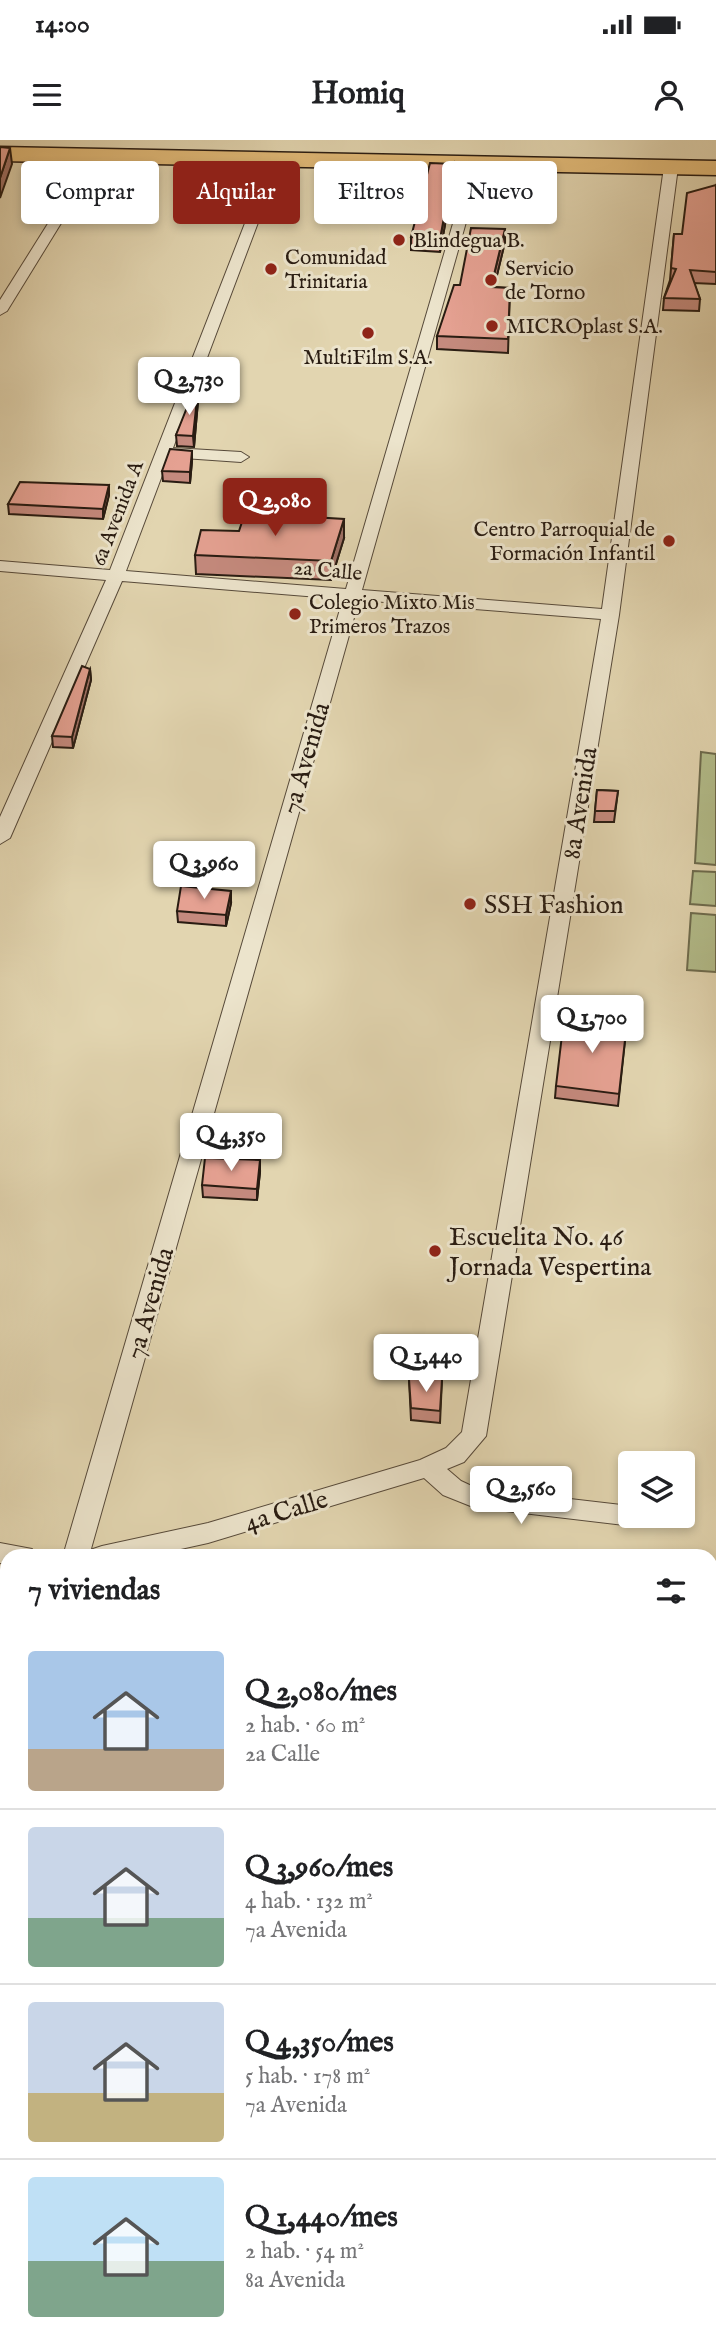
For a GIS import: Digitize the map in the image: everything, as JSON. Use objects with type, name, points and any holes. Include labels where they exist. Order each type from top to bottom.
[{"type":"highway","points":[[0,154],[232,144],[716,165]]},
{"type":"highway","points":[[95,148],[276,159],[442,161]]},
{"type":"highway","points":[[557,164],[671,167],[716,165]]},
{"type":"street","points":[[0,311],[95,148]]},
{"type":"street","name":"6a Avenida A","points":[[0,838],[116,576],[276,159]]},
{"type":"street","name":"8a Avenida","points":[[474,1436],[610,615],[671,167]]},
{"type":"street","name":"7a Avenida","points":[[78,1549],[459,224]]},
{"type":"street","points":[[163,452],[241,457]]},
{"type":"street","name":"2a Calle","points":[[0,566],[610,615]]},
{"type":"street","name":"4a Calle","points":[[134,1549],[208,1533],[428,1468],[455,1455],[474,1436]]},
{"type":"street","points":[[428,1468],[452,1488],[473,1497],[618,1514]]},
{"type":"green space","points":[[701,752],[716,754],[716,865],[695,863]]},
{"type":"green space","points":[[693,871],[716,872],[716,906],[690,904]]},
{"type":"green space","points":[[691,913],[716,915],[716,972],[687,970]]},
{"type":"building","points":[[0,147],[10,148],[0,178]]},
{"type":"building","points":[[430,163],[442,164],[443,224],[440,239],[411,237],[414,224],[428,224]]},
{"type":"building","points":[[716,185],[716,272],[690,270],[700,299],[664,298],[676,269],[671,268],[674,234],[682,234],[687,193]]},
{"type":"building","points":[[471,228],[505,229],[491,287],[510,288],[508,339],[437,336],[454,285],[460,285]]},
{"type":"building","points":[[194,390],[198,390],[193,436],[176,435]]},
{"type":"building","points":[[170,449],[192,451],[190,472],[162,471]]},
{"type":"building","points":[[20,482],[109,485],[103,509],[8,504]]},
{"type":"building","points":[[245,513],[344,519],[331,561],[195,555],[201,530],[239,531]]},
{"type":"building","points":[[82,666],[90,669],[72,737],[52,736]]},
{"type":"building","points":[[597,790],[618,791],[615,811],[595,811]]},
{"type":"building","points":[[181,886],[231,891],[226,915],[177,911]]},
{"type":"building","points":[[564,1018],[627,1022],[619,1094],[556,1086]]},
{"type":"building","points":[[205,1158],[260,1160],[257,1189],[202,1185]]},
{"type":"building","points":[[409,1379],[442,1379],[440,1411],[411,1408]]},
{"type":"place","name":"Blindegua B.","points":[[399,240]]},
{"type":"place","name":"Comunidad Trinitaria","points":[[271,269]]},
{"type":"place","name":"Servicio de Torno","points":[[491,280]]},
{"type":"place","name":"MICROplast S.A.","points":[[492,326]]},
{"type":"place","name":"MultiFilm S.A.","points":[[368,333]]},
{"type":"place","name":"Centro Parroquial de Formación Infantil","points":[[669,541]]},
{"type":"place","name":"Colegio Mixto Mis Primeros Trazos","points":[[295,614]]},
{"type":"place","name":"SSH Fashion","points":[[470,904]]},
{"type":"place","name":"Escuelita No. 46 Jornada Vespertina","points":[[435,1251]]}]
